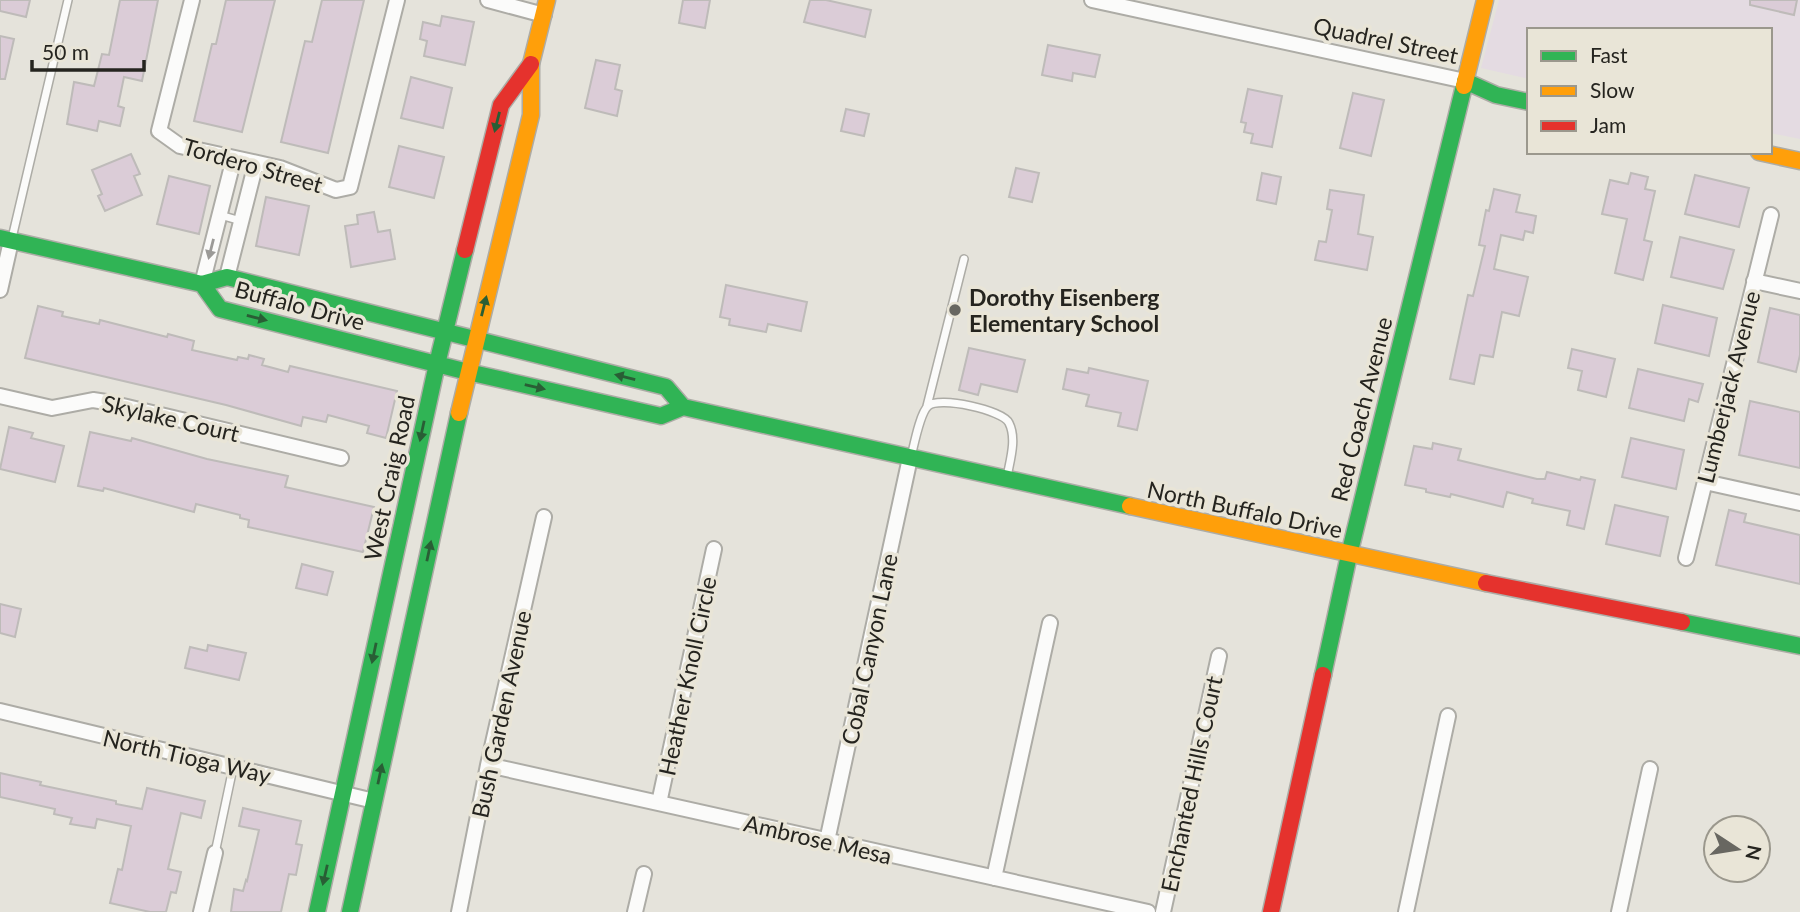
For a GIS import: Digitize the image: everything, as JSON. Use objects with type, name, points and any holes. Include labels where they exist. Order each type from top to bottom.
[{"type":"main road","name":"Red Coach Avenue","points":[[1271,912],[1349,555],[1485,0]]},
{"type":"main road","name":"West Craig Road","points":[[349,912],[468,372],[531,116],[531,64],[545,7]]},
{"type":"main road","name":"West Craig Road","points":[[317,912],[437,364],[501,105],[531,64]]},
{"type":"main road","name":"Quadrel Street","points":[[1465,81],[1498,83],[1527,90]]},
{"type":"main road","name":"Quadrel Street","points":[[1465,81],[1496,94],[1527,102]]},
{"type":"main road","points":[[1772,143],[1800,150]]},
{"type":"main road","points":[[1768,154],[1800,161]]},
{"type":"main road","points":[[6,239],[202,284]]},
{"type":"main road","name":"Buffalo Drive","points":[[468,372],[220,309],[202,284],[228,277],[476,341]]},
{"type":"main road","name":"North Buffalo Drive","points":[[476,341],[666,387],[683,407]]},
{"type":"main road","name":"North Buffalo Drive","points":[[468,372],[661,416],[683,407],[1349,555],[1800,646]]},
{"type":"street","name":"Tordero Street","points":[[192,0],[159,131],[180,146],[280,168],[336,190],[350,187],[397,0]]},
{"type":"street","points":[[488,0],[545,7]]},
{"type":"street","name":"Quadrel Street","points":[[1092,0],[1465,81]]},
{"type":"street","points":[[202,284],[234,158]]},
{"type":"street","points":[[228,277],[256,163]]},
{"type":"street","name":"Lumberjack Avenue","points":[[1686,558],[1771,215]]},
{"type":"street","points":[[0,290],[6,239]]},
{"type":"street","points":[[1754,281],[1800,291]]},
{"type":"street","name":"Skylake Court","points":[[0,396],[52,408],[93,400],[106,402],[341,458]]},
{"type":"street","name":"Cobal Canyon Lane","points":[[827,841],[911,458]]},
{"type":"street","points":[[1705,482],[1800,503]]},
{"type":"street","name":"Bush Garden Avenue","points":[[459,912],[488,765],[544,517]]},
{"type":"street","name":"Heather Knoll Circle","points":[[659,803],[715,549]]},
{"type":"street","points":[[994,878],[1050,622]]},
{"type":"street","name":"Enchanted Hills Court","points":[[1163,912],[1219,656]]},
{"type":"street","name":"North Tioga Way","points":[[0,711],[374,801]]},
{"type":"street","points":[[1406,912],[1448,716]]},
{"type":"street","name":"Ambrose Mesa","points":[[488,765],[1148,912]]},
{"type":"street","points":[[1619,912],[1650,769]]},
{"type":"street","points":[[201,912],[215,853]]},
{"type":"street","points":[[635,912],[644,874]]},
{"type":"lane","points":[[6,239],[68,0]]},
{"type":"lane","points":[[220,215],[241,221]]},
{"type":"lane","points":[[911,458],[927,407],[964,259]]},
{"type":"lane","points":[[927,407],[933,402],[951,403],[999,413],[1006,418],[1014,436],[1007,479]]},
{"type":"lane","points":[[215,853],[233,768]]},
{"type":"shaded area","points":[[1499,0],[1800,0],[1800,139],[1772,133],[1772,28],[1527,28],[1527,79],[1481,68]]},
{"type":"building","points":[[0,0],[30,0],[26,17],[0,11]]},
{"type":"building","points":[[120,0],[158,0],[142,81],[124,77],[118,106],[124,108],[120,126],[99,121],[97,131],[67,124],[74,82],[94,86],[102,54],[109,55]]},
{"type":"building","points":[[226,0],[275,0],[242,132],[194,121],[212,44],[216,44]]},
{"type":"building","points":[[322,0],[364,0],[328,153],[281,142],[305,41],[312,42]]},
{"type":"building","points":[[683,0],[710,0],[705,28],[679,23]]},
{"type":"building","points":[[810,0],[826,0],[871,10],[865,37],[804,22]]},
{"type":"building","points":[[1750,0],[1797,0],[1794,15],[1750,5]]},
{"type":"building","points":[[442,16],[474,22],[465,65],[424,56],[427,41],[420,39],[423,22],[440,26]]},
{"type":"building","points":[[0,36],[14,39],[5,79],[0,79]]},
{"type":"building","points":[[1048,45],[1100,55],[1095,77],[1073,73],[1072,81],[1042,75]]},
{"type":"building","points":[[596,60],[620,65],[615,89],[622,91],[617,116],[585,108]]},
{"type":"building","points":[[411,77],[452,88],[443,128],[401,118]]},
{"type":"building","points":[[1248,89],[1282,96],[1272,147],[1251,143],[1253,134],[1244,132],[1246,123],[1241,122]]},
{"type":"building","points":[[1353,93],[1384,100],[1371,156],[1340,148]]},
{"type":"building","points":[[846,109],[869,114],[864,136],[841,131]]},
{"type":"building","points":[[399,146],[444,157],[434,198],[389,187]]},
{"type":"building","points":[[131,154],[140,174],[134,176],[142,195],[105,211],[98,196],[102,194],[92,170]]},
{"type":"building","points":[[1016,168],[1039,173],[1032,202],[1009,197]]},
{"type":"building","points":[[1262,173],[1281,177],[1276,204],[1257,200]]},
{"type":"building","points":[[1631,173],[1648,177],[1645,189],[1655,191],[1644,240],[1652,242],[1643,280],[1615,273],[1627,219],[1602,214],[1610,180],[1628,184]]},
{"type":"building","points":[[1695,175],[1749,188],[1739,227],[1685,214]]},
{"type":"building","points":[[169,176],[210,186],[199,234],[157,224]]},
{"type":"building","points":[[1494,189],[1520,195],[1516,212],[1536,216],[1533,233],[1525,231],[1523,240],[1501,235],[1494,269],[1528,277],[1519,316],[1502,312],[1493,357],[1480,355],[1474,384],[1450,379],[1468,295],[1473,296],[1485,246],[1479,245],[1486,210],[1489,211]]},
{"type":"building","points":[[1330,190],[1364,195],[1358,234],[1373,237],[1367,270],[1315,260],[1319,241],[1326,242],[1332,210],[1327,209]]},
{"type":"building","points":[[266,197],[309,206],[299,255],[256,246]]},
{"type":"building","points":[[374,212],[378,232],[390,230],[395,259],[351,267],[345,226],[358,224],[357,215]]},
{"type":"building","points":[[1680,237],[1734,250],[1723,289],[1671,277]]},
{"type":"building","points":[[726,285],[807,302],[801,331],[768,324],[766,332],[729,325],[730,319],[720,317]]},
{"type":"building","points":[[1663,305],[1717,318],[1709,356],[1655,343]]},
{"type":"building","points":[[38,306],[63,312],[62,316],[99,324],[100,320],[194,341],[192,350],[237,360],[238,357],[248,359],[249,355],[264,359],[262,365],[288,372],[290,366],[397,391],[386,438],[367,433],[369,426],[328,415],[326,422],[303,417],[301,426],[226,405],[25,358]]},
{"type":"building","points":[[1770,308],[1800,315],[1800,355],[1796,372],[1758,362]]},
{"type":"building","points":[[969,348],[1025,360],[1017,392],[981,384],[978,395],[959,390]]},
{"type":"building","points":[[1572,349],[1615,359],[1606,397],[1578,390],[1582,371],[1568,368]]},
{"type":"building","points":[[1089,368],[1148,381],[1137,430],[1118,426],[1121,413],[1086,406],[1089,395],[1063,389],[1067,369],[1088,373]]},
{"type":"building","points":[[1638,369],[1703,384],[1698,402],[1689,399],[1684,421],[1629,408]]},
{"type":"building","points":[[1750,401],[1800,412],[1800,468],[1739,455]]},
{"type":"building","points":[[9,427],[33,433],[31,438],[64,446],[55,482],[0,469]]},
{"type":"building","points":[[90,432],[131,441],[132,438],[207,459],[288,476],[285,487],[374,507],[363,552],[248,527],[249,520],[240,518],[240,515],[196,504],[194,512],[104,488],[103,491],[78,486]]},
{"type":"building","points":[[1631,438],[1684,450],[1676,489],[1622,477]]},
{"type":"building","points":[[1433,443],[1461,449],[1458,460],[1537,479],[1545,479],[1547,472],[1580,480],[1581,477],[1595,480],[1584,529],[1567,525],[1570,511],[1532,503],[1533,499],[1507,492],[1503,507],[1451,494],[1450,497],[1426,492],[1426,489],[1405,485],[1414,446],[1432,449]]},
{"type":"building","points":[[1615,505],[1668,517],[1660,556],[1606,544]]},
{"type":"building","points":[[1729,510],[1746,514],[1744,522],[1800,535],[1800,584],[1716,565]]},
{"type":"building","points":[[302,564],[333,572],[327,595],[296,588]]},
{"type":"building","points":[[0,604],[21,609],[15,637],[0,633]]},
{"type":"building","points":[[208,645],[246,653],[239,680],[185,668],[190,647],[207,651]]},
{"type":"building","points":[[0,773],[142,809],[147,788],[205,801],[201,818],[181,813],[168,869],[181,872],[176,893],[171,892],[166,912],[150,912],[110,903],[118,869],[122,870],[131,826],[97,819],[95,828],[70,824],[72,818],[54,814],[55,809],[0,797]]},
{"type":"building","points":[[243,808],[301,821],[296,844],[302,845],[296,875],[289,874],[281,912],[231,912],[234,889],[243,891],[247,881],[259,830],[239,826]]},
{"type":"traffic: fast","points":[[1465,81],[1496,95],[1527,102]]},
{"type":"traffic: fast","points":[[1323,675],[1349,555],[1464,86]]},
{"type":"traffic: fast","points":[[0,238],[202,284],[227,277],[666,387],[683,407]]},
{"type":"traffic: fast","points":[[317,912],[437,364],[465,250]]},
{"type":"traffic: fast","points":[[202,284],[220,309],[468,372],[661,416],[683,407],[1130,506]]},
{"type":"traffic: fast","points":[[350,912],[459,413]]},
{"type":"traffic: fast","points":[[1682,622],[1800,646]]},
{"type":"traffic: slow","points":[[459,413],[531,115],[531,64],[547,0]]},
{"type":"traffic: slow","points":[[1464,86],[1485,0]]},
{"type":"traffic: slow","points":[[1768,154],[1800,161]]},
{"type":"traffic: slow","points":[[1130,506],[1486,583]]},
{"type":"traffic: jam","points":[[465,250],[501,105],[531,64]]},
{"type":"traffic: jam","points":[[1486,583],[1682,622]]},
{"type":"traffic: jam","points":[[1271,912],[1323,675]]},
{"type":"place","name":"Dorothy Eisenberg Elementary School","points":[[955,310]]}]
